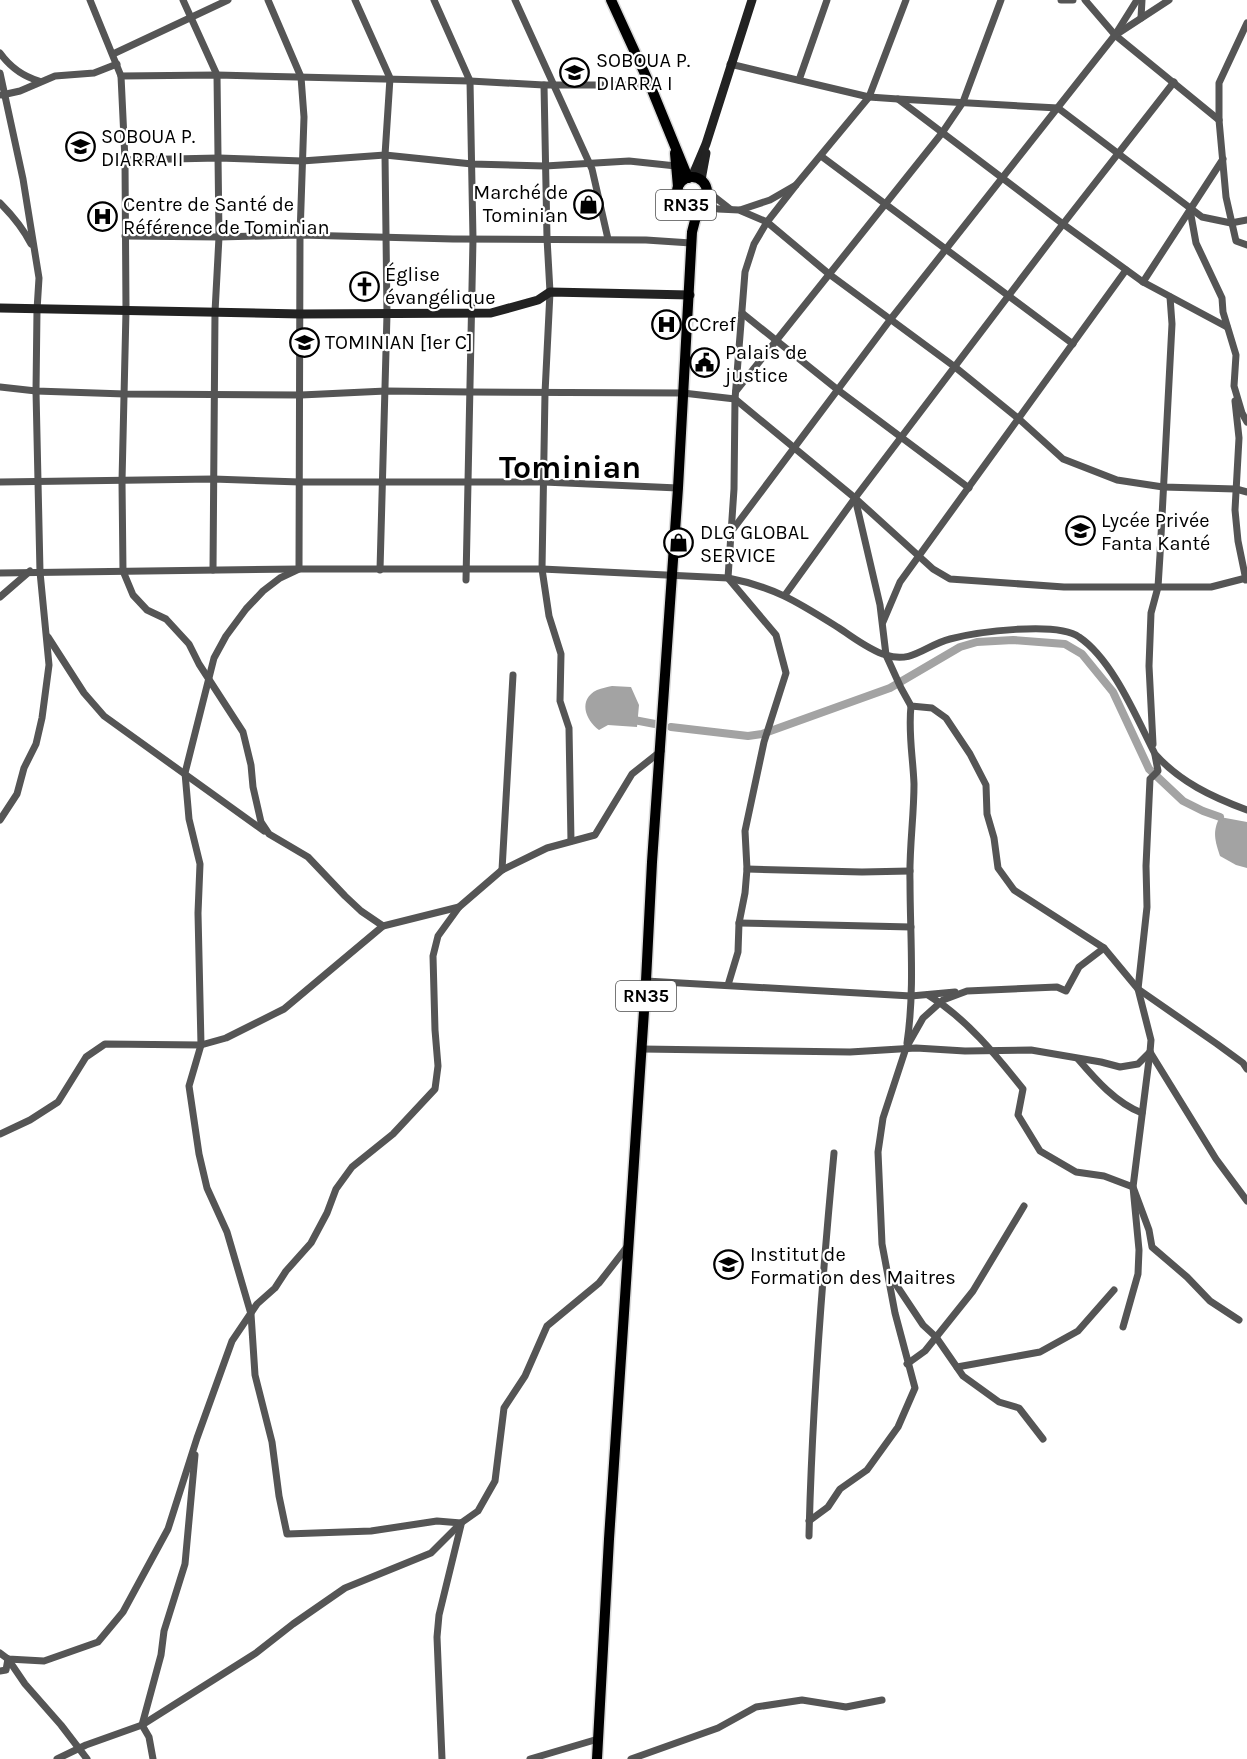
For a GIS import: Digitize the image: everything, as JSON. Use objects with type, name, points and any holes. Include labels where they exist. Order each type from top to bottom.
[{"type":"main road","name":"RN35","points":[[597,1759],[692,237],[700,205],[705,200],[707,191],[694,178],[674,147],[650,85],[611,0]]},
{"type":"main road","name":"RN35","points":[[674,147],[677,193],[687,215],[692,237]]},
{"type":"main road","name":"RN35","points":[[678,187],[682,181],[694,178]]},
{"type":"main road","name":"RN35","points":[[681,202],[689,207],[700,205]]},
{"type":"street","points":[[90,0],[121,76],[125,160],[126,311],[122,481],[123,571],[133,595],[147,610],[166,619],[189,644],[199,664],[243,732],[261,822],[269,834]]},
{"type":"street","points":[[183,0],[217,75],[219,237],[215,312],[213,570]]},
{"type":"street","points":[[113,54],[228,0]]},
{"type":"street","points":[[268,0],[302,77],[304,117],[300,235],[301,395],[298,569]]},
{"type":"street","points":[[355,0],[390,78],[386,155],[388,238],[386,391],[380,570]]},
{"type":"street","points":[[434,0],[470,81],[473,238],[466,580]]},
{"type":"street","points":[[515,0],[592,169],[608,239]]},
{"type":"street","points":[[694,178],[752,0]]},
{"type":"street","points":[[799,80],[827,0]]},
{"type":"street","points":[[728,985],[738,952],[747,869],[745,831],[764,742],[786,673],[776,635],[728,578],[734,489],[736,395],[745,273],[754,244],[767,222],[869,97],[906,0]]},
{"type":"street","points":[[736,395],[942,133],[963,102],[1001,0]]},
{"type":"street","points":[[1061,0],[1073,0]]},
{"type":"street","points":[[1085,0],[1115,35],[1219,120]]},
{"type":"street","points":[[730,533],[890,320],[1003,179],[1115,35],[1139,0]]},
{"type":"street","points":[[1139,0],[1141,18]]},
{"type":"street","points":[[1115,35],[1169,0]]},
{"type":"street","points":[[1247,23],[1219,83],[1219,120],[1226,197],[1236,241],[1247,245]]},
{"type":"street","points":[[0,53],[15,70],[27,78],[39,81]]},
{"type":"street","points":[[2,95],[20,91],[55,76],[94,74],[117,64]]},
{"type":"street","points":[[730,64],[869,97],[1058,108],[1190,210],[1202,217],[1231,223],[1247,220]]},
{"type":"street","points":[[0,73],[2,95],[30,213],[33,249],[39,278],[36,391],[40,572],[49,665],[36,744],[24,768],[17,794],[0,820]]},
{"type":"street","points":[[121,76],[217,75],[390,78],[544,85],[650,85]]},
{"type":"street","points":[[785,595],[855,498],[1062,224],[1174,82]]},
{"type":"street","points":[[544,85],[550,292],[545,393],[542,569],[549,616],[561,654],[560,701],[569,728],[571,841]]},
{"type":"street","points":[[898,99],[1062,224],[1143,282],[1227,327]]},
{"type":"street","points":[[125,160],[219,158],[302,161],[386,155],[472,164],[545,166],[629,160],[676,165]]},
{"type":"street","points":[[821,156],[1073,344]]},
{"type":"street","points":[[1143,282],[1223,159]]},
{"type":"street","points":[[739,210],[770,200],[796,185]]},
{"type":"street","points":[[707,191],[730,209]]},
{"type":"street","points":[[0,203],[25,231],[33,249]]},
{"type":"street","points":[[700,205],[739,210],[767,222],[829,274],[955,367],[1020,419],[1063,459],[1117,480],[1163,487],[1236,489],[1247,492]]},
{"type":"street","points":[[0,387],[36,391],[125,394],[301,395],[386,391],[736,395],[933,569],[950,579],[1064,587],[1210,588],[1246,580],[1238,542],[1235,510],[1239,438],[1234,386],[1236,355],[1227,327],[1222,298],[1197,243],[1190,210]]},
{"type":"street","points":[[125,236],[300,235],[388,238],[608,239],[692,237]]},
{"type":"street","points":[[882,623],[900,582],[1126,270]]},
{"type":"street","points":[[0,308],[301,314],[491,313],[538,300],[550,292],[690,295]]},
{"type":"street","points":[[1123,1327],[1138,1274],[1139,1250],[1133,1187],[1151,1040],[1138,989],[1147,907],[1146,867],[1150,778],[1158,771],[1151,736],[1151,613],[1158,587],[1172,324],[1170,297]]},
{"type":"street","points":[[742,313],[838,390],[969,488]]},
{"type":"street","points":[[1234,386],[1247,422]]},
{"type":"street","points":[[0,482],[213,478],[300,482],[544,482],[678,488]]},
{"type":"street","points":[[855,498],[870,558],[886,655],[911,706],[909,728],[914,768],[914,816],[910,871],[911,996],[906,1048]]},
{"type":"street","points":[[298,569],[280,578],[264,591],[246,609],[226,636],[214,658],[185,772],[189,819],[200,864],[198,913],[201,1045],[189,1086],[199,1154],[207,1188],[227,1232],[251,1314],[255,1375],[272,1442],[287,1534],[371,1531],[437,1521],[461,1523]]},
{"type":"street","points":[[0,573],[298,569],[542,569],[728,578],[753,583],[785,595],[886,655],[908,658],[948,639],[989,632],[1062,630],[1079,637],[1100,657],[1127,697],[1155,754],[1175,774],[1213,797],[1247,810]]},
{"type":"street","points":[[0,597],[30,571]]},
{"type":"street","points":[[46,635],[84,693],[104,716],[185,772],[220,801],[308,857],[361,911],[383,926]]},
{"type":"street","points":[[502,870],[513,675]]},
{"type":"street","points":[[911,706],[932,708],[946,718],[970,754],[986,785],[987,814],[994,838],[998,868],[1014,890],[1104,948],[1138,989],[1244,1063],[1247,1069]]},
{"type":"street","points":[[8,1659],[44,1660],[99,1642],[123,1612],[168,1529],[197,1438],[232,1341],[257,1304],[276,1288],[286,1271],[311,1243],[327,1213],[336,1189],[352,1167],[393,1134],[435,1089],[438,1066],[433,956],[438,936],[459,907],[502,870],[547,848],[595,835],[632,774],[661,751]]},
{"type":"street","points":[[747,869],[910,871]]},
{"type":"street","points":[[0,1134],[30,1120],[58,1102],[86,1058],[105,1044],[201,1045],[226,1038],[284,1009],[383,926],[459,907]]},
{"type":"street","points":[[740,923],[911,927]]},
{"type":"street","points":[[646,981],[911,996],[1057,987],[1066,991],[1079,967],[1104,948]]},
{"type":"street","points":[[809,1521],[828,1507],[840,1489],[867,1470],[898,1427],[915,1388],[907,1364],[882,1244],[878,1152],[883,1118],[906,1048],[922,1018],[940,1003],[967,991]]},
{"type":"street","points":[[928,995],[993,1051],[1023,1089],[1018,1115],[1040,1151],[1076,1173],[1104,1176],[1133,1187],[1149,1230],[1152,1247],[1210,1300],[1239,1320]]},
{"type":"street","points":[[642,1049],[850,1052],[906,1048],[940,1051],[1031,1050],[1120,1067],[1138,1064],[1150,1052]]},
{"type":"street","points":[[1150,1052],[1216,1159],[1247,1201]]},
{"type":"street","points":[[1078,1059],[1101,1085],[1132,1109],[1142,1113]]},
{"type":"street","points":[[809,1536],[810,1466],[834,1153]]},
{"type":"street","points":[[907,1364],[925,1351],[973,1291],[1024,1206]]},
{"type":"street","points":[[57,1759],[142,1725],[256,1653],[345,1588],[430,1553],[461,1523],[478,1511],[495,1481],[504,1408],[525,1376],[547,1326],[599,1283],[629,1245]]},
{"type":"street","points":[[887,1271],[923,1325],[936,1337],[963,1376],[999,1402],[1019,1408],[1043,1439]]},
{"type":"street","points":[[957,1366],[1040,1352],[1078,1331],[1114,1290]]},
{"type":"street","points":[[153,1759],[149,1737],[142,1725],[161,1655],[164,1631],[185,1564],[197,1438]]},
{"type":"street","points":[[442,1759],[437,1637],[439,1615],[461,1523]]},
{"type":"street","points":[[0,1653],[8,1659],[25,1684],[87,1759]]},
{"type":"street","points":[[0,1671],[6,1670],[8,1659]]},
{"type":"street","points":[[631,1759],[718,1728],[756,1707],[802,1700],[846,1707],[882,1700]]},
{"type":"street","points":[[530,1759],[598,1739]]},
{"type":"shaded area","points":[[612,686],[631,687],[639,705],[637,727],[608,725],[599,730],[590,721],[586,710],[587,699],[597,690]]},
{"type":"shaded area","points":[[1220,817],[1247,822],[1247,868],[1220,856],[1215,836]]},
{"type":"waterway","points":[[671,727],[748,736],[762,734],[890,688],[960,647],[977,642],[1013,640],[1065,644],[1082,654],[1113,692],[1149,769],[1183,801],[1220,817]]},
{"type":"waterway","points":[[634,720],[655,724]]},
{"type":"place","name":"SOBOUA P. DIARRA I","points":[[575,72]]},
{"type":"place","name":"SOBOUA P. DIARRA II","points":[[80,147]]},
{"type":"place","name":"Marché de Tominian","points":[[589,204]]},
{"type":"place","name":"Centre de Santé de Référence de Tominian","points":[[102,216]]},
{"type":"place","name":"Église évangélique","points":[[364,286]]},
{"type":"place","name":"CCref","points":[[666,324]]},
{"type":"place","name":"TOMINIAN [1er C]","points":[[304,342]]},
{"type":"place","name":"Palais de justice","points":[[704,363]]},
{"type":"place","name":"Lycée Privée Fanta Kanté","points":[[1080,531]]},
{"type":"place","name":"DLG GLOBAL SERVICE","points":[[679,543]]},
{"type":"place","name":"Institut de Formation des Maitres","points":[[729,1265]]},
{"type":"district","name":"Tominian","points":[[570,467]]}]
